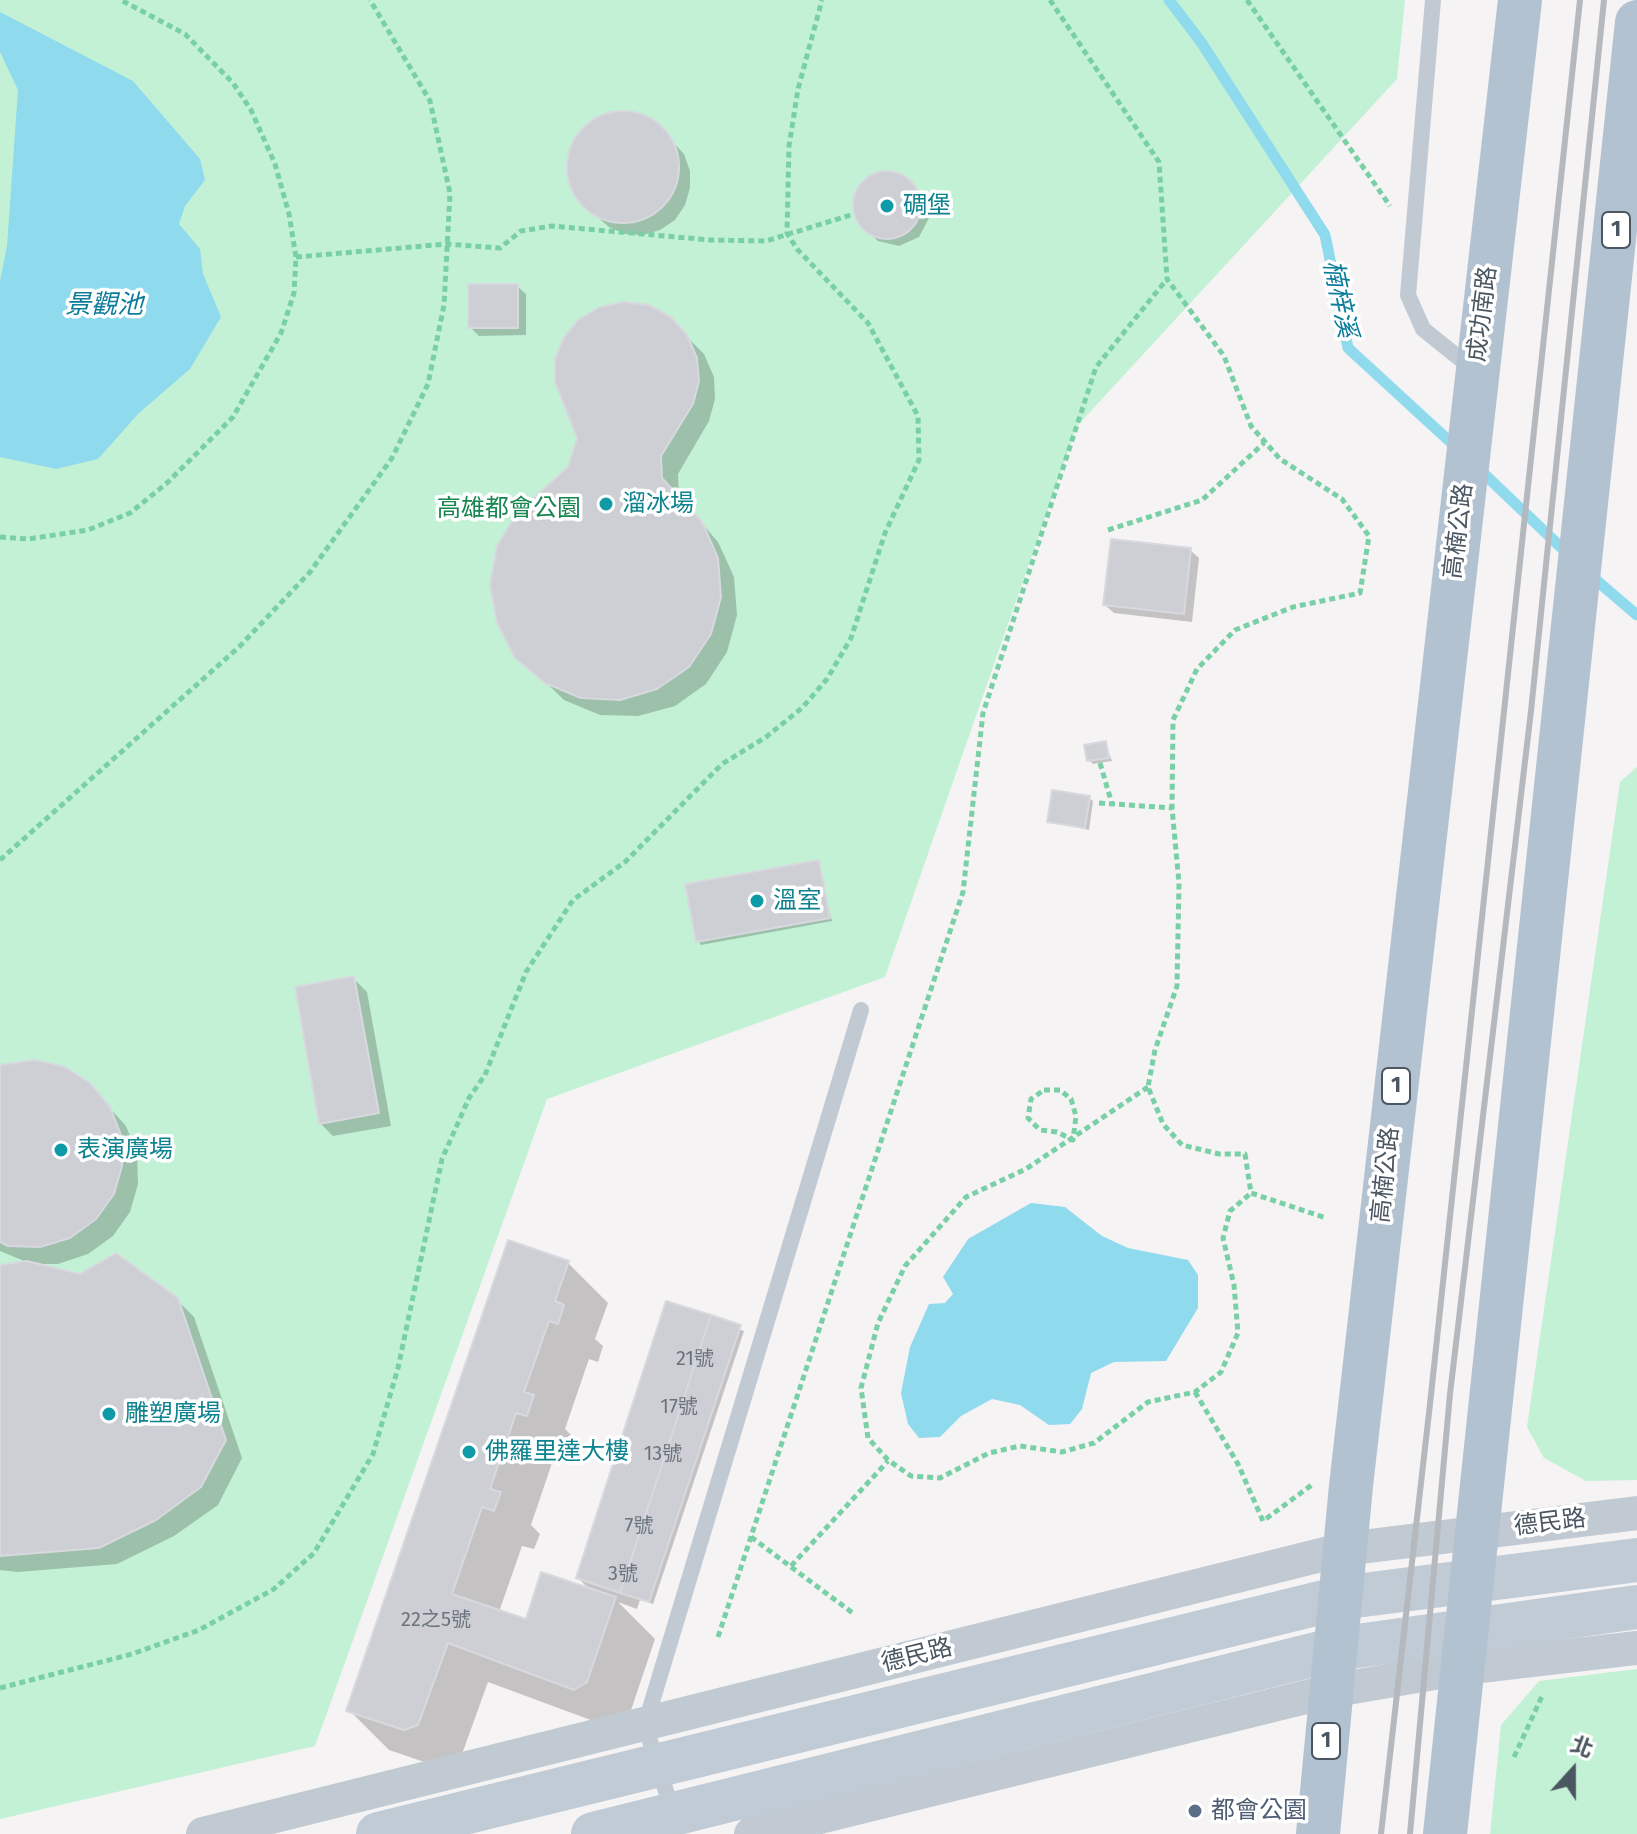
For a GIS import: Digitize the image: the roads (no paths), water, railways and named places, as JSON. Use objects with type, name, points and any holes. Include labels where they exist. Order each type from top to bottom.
[{"type":"main road","name":"成功南路","points":[[1477,373],[1520,0]]},
{"type":"main road","name":"1","points":[[1445,1834],[1635,68],[1637,22]]},
{"type":"main road","name":"高楠公路","points":[[1318,1834],[1345,1549],[1477,373]]},
{"type":"street","name":"德民路","points":[[203,1834],[1345,1549],[1637,1513]]},
{"type":"street","name":"德民路","points":[[378,1834],[1340,1598],[1637,1560]]},
{"type":"street","points":[[751,1834],[1330,1691],[1466,1648],[1637,1607]]},
{"type":"street","points":[[593,1834],[677,1824],[1336,1649],[1637,1648]]},
{"type":"lane","name":"成功南路","points":[[1433,0],[1408,295],[1423,329],[1477,373]]},
{"type":"lane","points":[[677,1824],[645,1725],[861,1010]]},
{"type":"water","name":"景觀池","points":[[0,12],[133,81],[200,159],[205,180],[185,206],[179,224],[200,249],[203,274],[221,317],[190,369],[139,413],[98,459],[56,469],[0,457],[0,281],[7,246],[18,90],[0,52]]},
{"type":"water","points":[[1031,1203],[1065,1207],[1102,1236],[1128,1248],[1188,1260],[1198,1275],[1198,1308],[1166,1361],[1114,1362],[1091,1373],[1082,1409],[1070,1424],[1049,1425],[1020,1405],[992,1399],[961,1416],[940,1437],[919,1438],[908,1424],[901,1393],[910,1347],[929,1304],[945,1303],[953,1294],[943,1277],[968,1239]]},
{"type":"waterway","name":"楠梓溪","points":[[1169,0],[1201,42],[1325,235],[1348,348],[1458,449]]},
{"type":"waterway","name":"楠梓溪","points":[[1479,469],[1568,554]]},
{"type":"waterway","name":"楠梓溪","points":[[1589,574],[1637,615]]},
{"type":"railway","points":[[1381,1834],[1580,0]]},
{"type":"railway","points":[[1410,1834],[1450,1394],[1531,711],[1604,0]]},
{"type":"place","name":"碉堡","points":[[887,206]]},
{"type":"place","name":"溜冰場","points":[[606,504]]},
{"type":"place","name":"溫室","points":[[757,901]]},
{"type":"place","name":"表演廣場","points":[[61,1150]]},
{"type":"place","name":"雕塑廣場","points":[[109,1414]]},
{"type":"place","name":"佛羅里達大樓","points":[[469,1452]]},
{"type":"place","name":"都會公園","points":[[1195,1811]]},
{"type":"park label","name":"高雄都會公園","points":[[509,509]]}]
